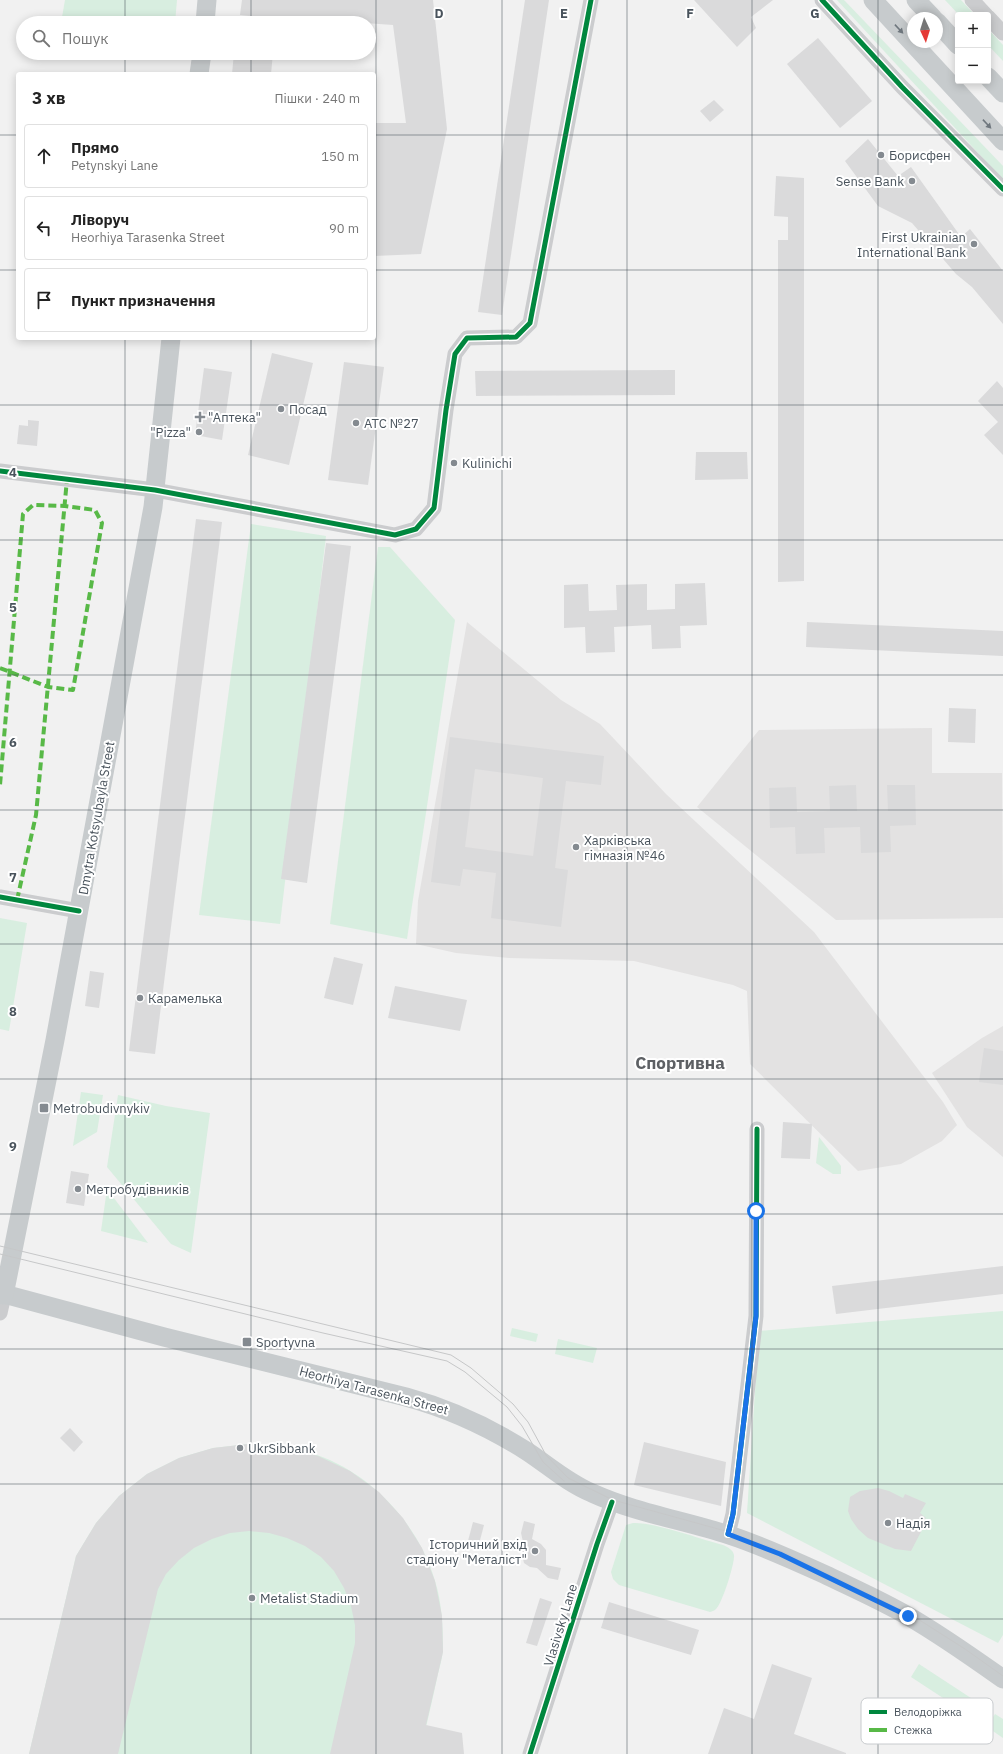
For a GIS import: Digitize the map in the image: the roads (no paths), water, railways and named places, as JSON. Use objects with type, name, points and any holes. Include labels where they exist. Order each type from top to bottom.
[{"type":"main road","points":[[206,16],[207,0]]},
{"type":"main road","points":[[873,0],[1003,141]]},
{"type":"main road","points":[[916,0],[927,12]]},
{"type":"main road","points":[[943,29],[955,42]]},
{"type":"main road","points":[[199,72],[201,60]]},
{"type":"main road","points":[[991,80],[1003,93]]},
{"type":"main road","name":"Dmytra Kotsyubayla Street","points":[[2,1294],[55,1040],[155,490],[171,340]]},
{"type":"main road","name":"Heorhiya Tarasenka Street","points":[[2,1294],[164,1337],[435,1405],[476,1421],[529,1453],[573,1484],[612,1502],[627,1508],[728,1534],[780,1554],[908,1616],[964,1651],[1003,1679]]},
{"type":"street","points":[[0,471],[155,490],[395,535],[416,529],[434,508],[446,410],[455,354],[467,338],[516,337],[530,323],[591,0]]},
{"type":"street","points":[[822,0],[902,86],[1003,189]]},
{"type":"street","points":[[972,0],[983,12]]},
{"type":"street","points":[[991,20],[1003,33]]},
{"type":"street","points":[[0,897],[79,911]]},
{"type":"street","points":[[728,1534],[733,1514],[756,1316],[757,1129]]},
{"type":"street","points":[[0,1313],[2,1294]]},
{"type":"street","name":"Vlasivsky Lane","points":[[530,1754],[597,1544],[612,1502]]},
{"type":"tram line","points":[[0,1246],[451,1355],[471,1368],[513,1404],[528,1422],[546,1455],[568,1478],[613,1500],[729,1532],[781,1551],[910,1614],[965,1649],[1003,1676]]},
{"type":"tram line","points":[[0,1254],[323,1333],[447,1361],[465,1372],[507,1407],[522,1426],[543,1462],[564,1481]]},
{"type":"place","name":"Борисфен","points":[[881,155]]},
{"type":"place","name":"Sense Bank","points":[[912,181]]},
{"type":"place","name":"First Ukrainian International Bank","points":[[974,244]]},
{"type":"place","name":"Посад","points":[[281,409]]},
{"type":"place","name":"\"Аптека\"","points":[[200,417]]},
{"type":"place","name":"АТС №27","points":[[356,423]]},
{"type":"place","name":"\"Pizza\"","points":[[199,432]]},
{"type":"place","name":"Kulinichi","points":[[454,463]]},
{"type":"place","name":"Харківська гімназія №46","points":[[576,847]]},
{"type":"place","name":"Карамелька","points":[[140,998]]},
{"type":"place","name":"Metrobudіvnykіv","points":[[44,1108]]},
{"type":"place","name":"Метробудівників","points":[[78,1189]]},
{"type":"place","name":"Sportyvna","points":[[247,1342]]},
{"type":"place","name":"UkrSibbank","points":[[240,1448]]},
{"type":"place","name":"Надія","points":[[888,1523]]},
{"type":"place","name":"Історичний вхід стадіону \"Металіст\"","points":[[535,1551]]},
{"type":"place","name":"Metalist Stadium","points":[[252,1598]]},
{"type":"district","name":"Спортивна","points":[[680,1063]]}]
